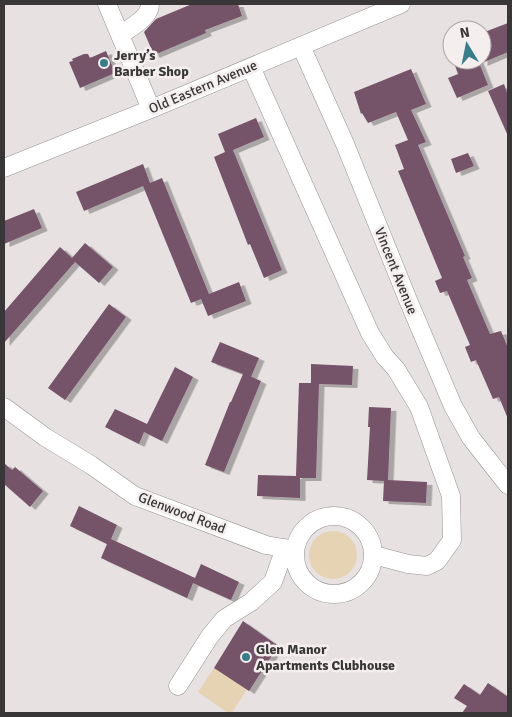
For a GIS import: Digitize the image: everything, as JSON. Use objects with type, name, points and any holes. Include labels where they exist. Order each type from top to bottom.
[{"type":"street","points":[[107,4],[151,109]]},
{"type":"street","points":[[120,35],[144,18],[151,7],[150,4]]},
{"type":"street","name":"Old Eastern Avenue","points":[[4,168],[151,109],[401,4]]},
{"type":"street","name":"Vincent Avenue","points":[[301,46],[345,144],[453,406],[470,438],[508,485]]},
{"type":"street","points":[[251,67],[370,333],[419,407],[451,496],[452,540],[437,561],[427,566],[408,564],[374,555]]},
{"type":"street","name":"Glenwood Road","points":[[4,407],[45,437],[135,496],[266,545],[290,549]]},
{"type":"street","points":[[178,686],[210,636],[224,619],[251,602],[273,582],[290,549],[306,526],[317,519],[330,515],[343,516],[356,521],[366,530],[372,542],[374,555],[371,568],[365,579],[356,588],[344,593],[331,594],[319,591],[304,580],[300,575],[290,549]]},
{"type":"shaded area","points":[[328,531],[338,531],[347,535],[353,541],[357,555],[353,569],[347,575],[338,579],[328,579],[319,575],[313,569],[309,560],[309,550],[313,541],[319,535]]},
{"type":"shaded area","points":[[214,668],[247,689],[232,713],[228,713],[198,692]]},
{"type":"building","points":[[192,4],[238,4],[242,16],[205,30],[206,33],[154,55],[144,32],[156,19]]},
{"type":"building","points":[[508,23],[508,52],[492,59],[492,29]]},
{"type":"building","points":[[106,51],[115,73],[80,88],[69,62],[84,54],[88,54],[90,58]]},
{"type":"building","points":[[411,69],[426,104],[411,110],[426,142],[418,145],[465,256],[463,257],[472,278],[467,280],[490,334],[501,331],[508,348],[508,419],[499,397],[493,399],[476,360],[471,362],[465,347],[470,345],[447,291],[440,293],[435,281],[442,278],[398,171],[404,169],[395,145],[408,140],[396,112],[368,123],[361,114],[354,92]]},
{"type":"building","points":[[457,70],[482,70],[488,85],[457,98],[448,78],[458,74]]},
{"type":"building","points":[[504,84],[508,95],[508,136],[488,91]]},
{"type":"building","points":[[256,118],[264,137],[233,150],[282,270],[264,278],[250,244],[248,245],[214,157],[225,152],[218,134]]},
{"type":"building","points":[[468,153],[474,166],[456,173],[451,159]]},
{"type":"building","points":[[143,164],[150,183],[162,178],[209,294],[239,282],[246,301],[208,316],[201,299],[191,303],[143,186],[84,211],[76,192]]},
{"type":"building","points":[[34,209],[42,228],[4,244],[4,221]]},
{"type":"building","points":[[85,243],[113,267],[99,283],[75,262],[4,343],[4,312],[60,247],[72,258]]},
{"type":"building","points":[[109,304],[126,317],[65,400],[48,388]]},
{"type":"building","points":[[220,342],[259,358],[251,377],[261,381],[224,472],[205,465],[243,374],[211,362]]},
{"type":"building","points":[[311,364],[353,366],[352,385],[319,384],[316,478],[300,478],[300,498],[257,496],[258,475],[296,476],[299,383],[311,383]]},
{"type":"building","points":[[175,367],[193,377],[162,441],[144,432],[139,444],[105,427],[115,409],[147,424]]},
{"type":"building","points":[[369,407],[391,408],[388,480],[427,482],[426,503],[383,501],[384,481],[367,480],[370,427],[368,427]]},
{"type":"building","points":[[4,463],[12,470],[15,467],[43,491],[30,507],[4,484]]},
{"type":"building","points":[[79,506],[117,525],[111,539],[195,578],[201,564],[239,582],[231,600],[193,583],[187,598],[101,558],[107,544],[70,526]]},
{"type":"building","name":"Glen Manor Apartments Clubhouse","points":[[243,621],[278,646],[249,691],[214,668]]},
{"type":"building","points":[[488,683],[508,697],[508,713],[462,713],[467,706],[454,698],[464,684],[480,695]]},
{"type":"place","name":"Jerry’s Barber Shop","points":[[104,63]]},
{"type":"place","name":"Glen Manor Apartments Clubhouse","points":[[246,657]]}]
